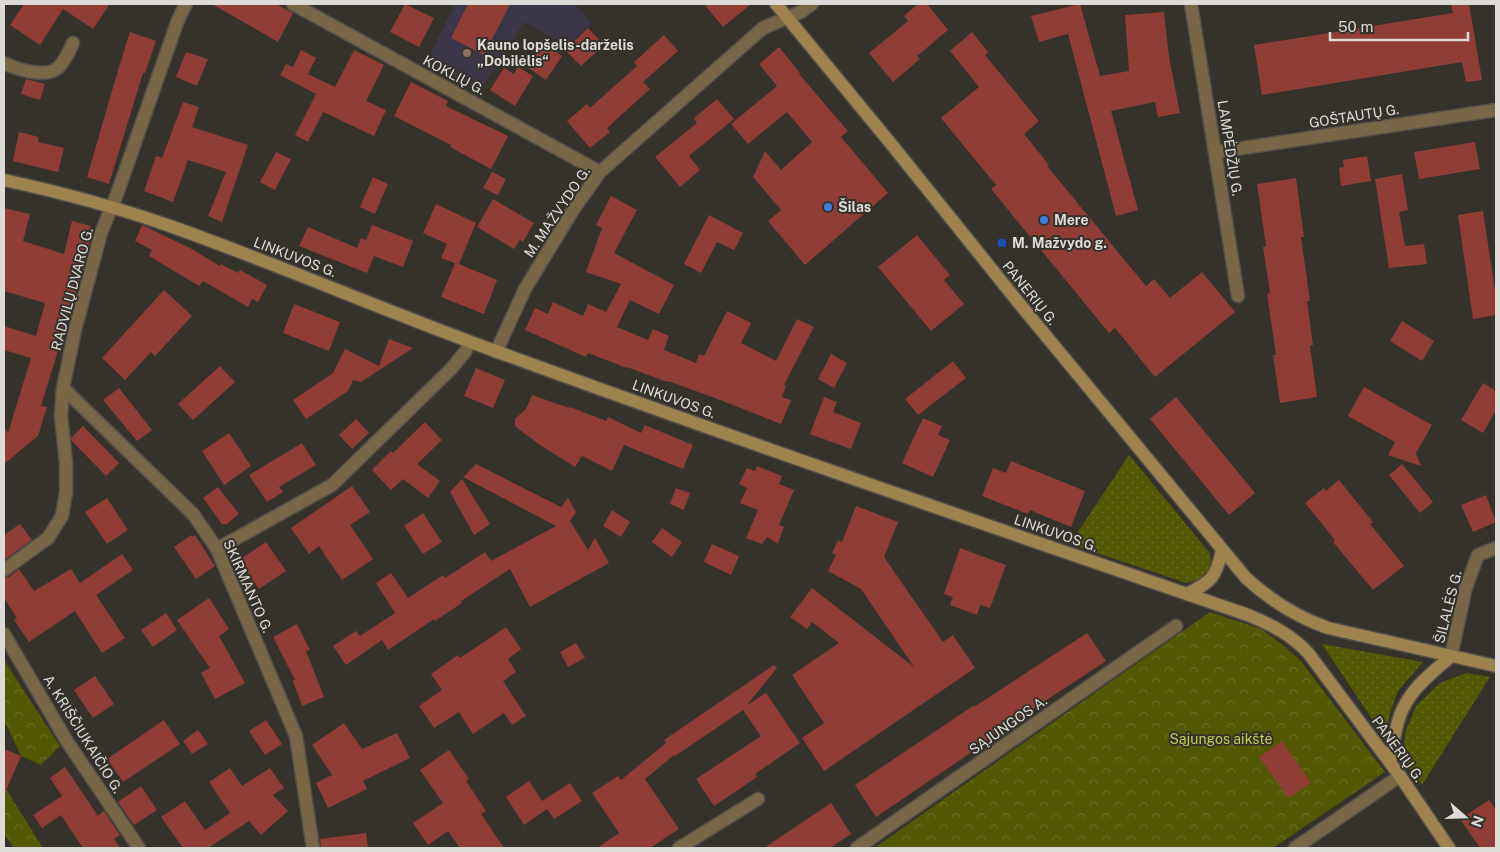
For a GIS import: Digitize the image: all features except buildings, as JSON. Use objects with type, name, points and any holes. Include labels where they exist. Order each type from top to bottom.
[{"type":"street","name":"RADVILŲ DVARO G.","points":[[4,570],[48,538],[62,516],[66,492],[66,463],[62,416],[63,388],[75,330],[101,233],[117,194],[178,20],[186,4]]},
{"type":"street","name":"KOKLIŲ G.","points":[[293,4],[600,172]]},
{"type":"street","name":"PANERIŲ G.","points":[[776,4],[1018,302],[1246,578],[1266,596],[1307,620],[1328,628],[1451,656]]},
{"type":"street","name":"M. MAŽVYDO G.","points":[[496,352],[525,289],[573,210],[600,172],[763,28],[801,12],[812,4]]},
{"type":"street","name":"LAMPĖDŽIŲ G.","points":[[1192,4],[1238,296]]},
{"type":"street","points":[[4,63],[16,68],[39,73],[55,70],[73,43]]},
{"type":"street","name":"GOŠTAUTŲ G.","points":[[1216,152],[1496,110]]},
{"type":"street","name":"LINKUVOS G.","points":[[4,180],[111,207],[167,225],[288,270],[496,352],[1275,626],[1300,644],[1320,668]]},
{"type":"street","points":[[217,549],[332,485],[451,369],[465,352],[470,342]]},
{"type":"street","name":"SKIRMANTO G.","points":[[63,388],[193,514],[217,549],[296,736],[313,848]]},
{"type":"street","name":"ŠILALĖS G.","points":[[1451,656],[1466,587],[1478,554],[1496,548]]},
{"type":"street","points":[[1187,594],[1214,576],[1222,550]]},
{"type":"street","name":"SĄJUNGOS A.","points":[[857,848],[1176,626]]},
{"type":"street","name":"A. KRIŠČIUKAIČIO G.","points":[[4,634],[68,743],[139,848]]},
{"type":"street","points":[[1390,762],[1400,714],[1408,699],[1418,686],[1451,656],[1496,666]]},
{"type":"street","name":"PANERIŲ G.","points":[[1320,668],[1390,762],[1449,848]]},
{"type":"street","points":[[1295,848],[1400,776]]},
{"type":"street","points":[[679,848],[758,799]]},
{"type":"shaded area","name":"Kauno lopšelis-darželis „Dobilėlis“","points":[[455,4],[573,4],[592,23],[567,45],[524,22],[480,91],[427,61]]},
{"type":"green space","points":[[1129,455],[1209,552],[1211,564],[1209,569],[1206,574],[1197,580],[1186,583],[1070,544]]},
{"type":"green space","name":"Sąjungos aikštė","points":[[1210,612],[1261,629],[1301,661],[1385,772],[1273,848],[874,848]]},
{"type":"green space","points":[[1322,644],[1423,662],[1398,691],[1384,737]]},
{"type":"green space","points":[[4,660],[60,746],[41,765],[21,756],[4,723]]},
{"type":"green space","points":[[1466,673],[1490,677],[1422,785],[1403,760],[1405,733],[1416,706],[1440,683]]},
{"type":"green space","points":[[4,788],[43,848],[14,848],[4,834]]},
{"type":"place","name":"Kauno lopšelis-darželis „Dobilėlis“","points":[[467,53]]},
{"type":"place","name":"Šilas","points":[[828,207]]},
{"type":"place","name":"Mere","points":[[1044,220]]},
{"type":"place","name":"M. Mažvydo g.","points":[[1002,243]]}]
